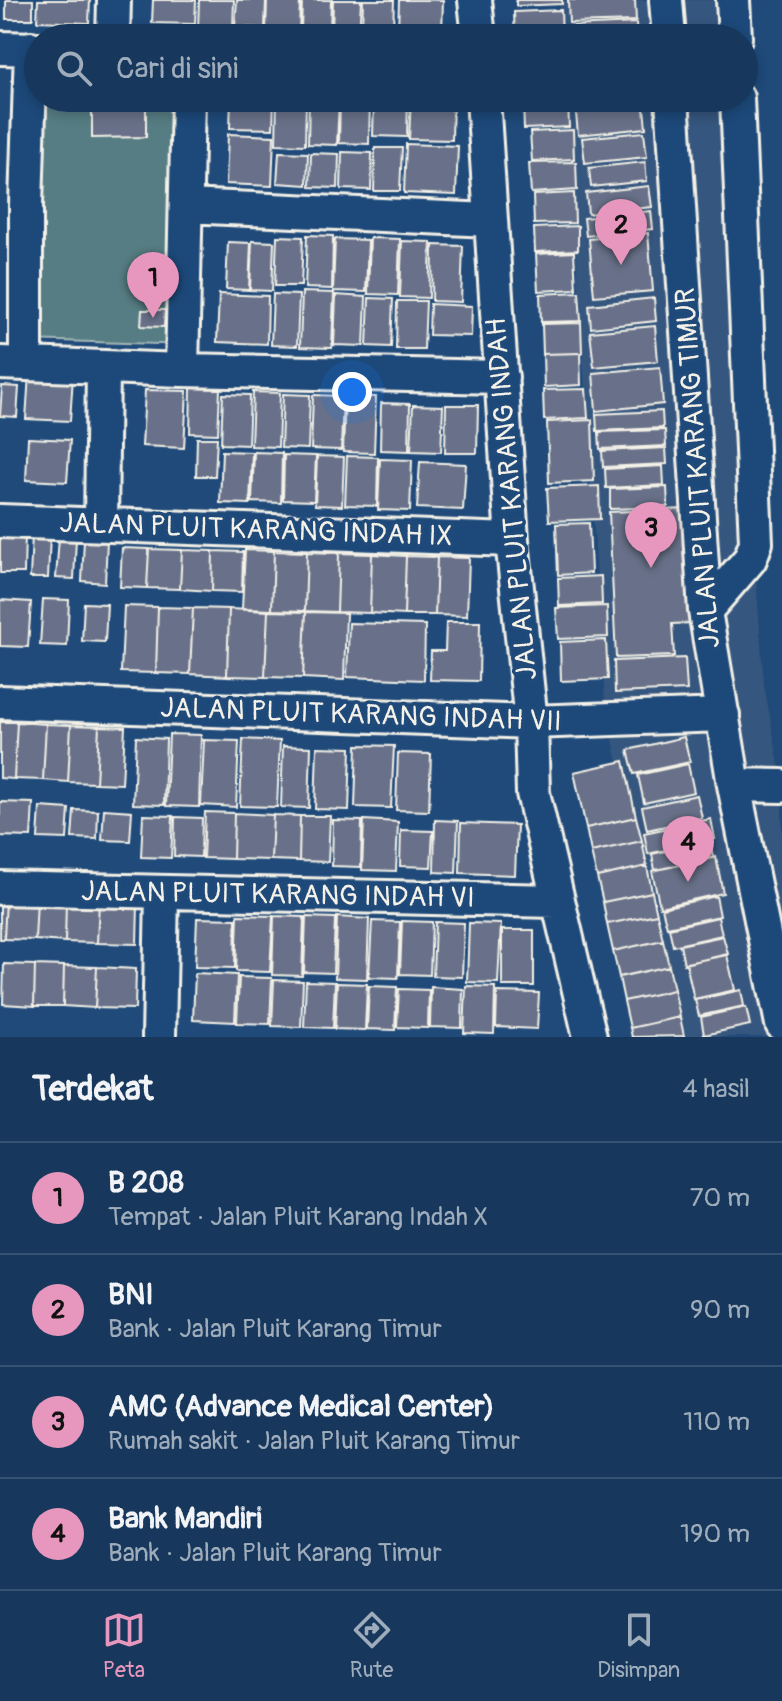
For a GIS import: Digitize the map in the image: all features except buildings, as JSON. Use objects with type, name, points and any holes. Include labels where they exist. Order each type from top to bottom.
[{"type":"street","points":[[113,24],[114,0]]},
{"type":"street","points":[[475,0],[478,24]]},
{"type":"street","points":[[666,0],[668,24]]},
{"type":"street","points":[[733,0],[734,24]]},
{"type":"street","points":[[23,48],[13,205],[13,363],[502,377]]},
{"type":"street","points":[[182,370],[188,112]]},
{"type":"street","name":"JALAN PLUIT KARANG INDAH","points":[[484,112],[512,540],[531,722],[533,793],[590,1037]]},
{"type":"street","name":"JALAN PLUIT KARANG TIMUR","points":[[673,112],[705,611],[734,785],[782,1024]]},
{"type":"street","points":[[705,611],[750,559],[756,543],[738,112]]},
{"type":"street","points":[[186,206],[490,220]]},
{"type":"street","points":[[101,524],[103,367]]},
{"type":"street","name":"JALAN PLUIT KARANG INDAH IX","points":[[0,521],[512,540]]},
{"type":"street","name":"JALAN PLUIT KARANG INDAH VII","points":[[0,702],[531,722],[723,715]]},
{"type":"street","points":[[734,785],[782,786]]},
{"type":"street","name":"JALAN PLUIT KARANG INDAH VI","points":[[0,888],[557,901]]},
{"type":"street","points":[[159,1037],[162,893]]},
{"type":"shaded area","points":[[559,0],[714,0],[716,24],[561,24]]},
{"type":"shaded area","points":[[567,112],[722,112],[764,685],[782,780],[782,1037],[676,1037],[605,702]]},
{"type":"green space","points":[[37,112],[199,112],[191,345],[27,340]]},
{"type":"place","name":"BNI","points":[[621,265]]},
{"type":"place","name":"B 208","points":[[153,318]]},
{"type":"place","name":"AMC (Advance Medical Center)","points":[[651,568]]},
{"type":"place","name":"Bank Mandiri","points":[[688,882]]}]
